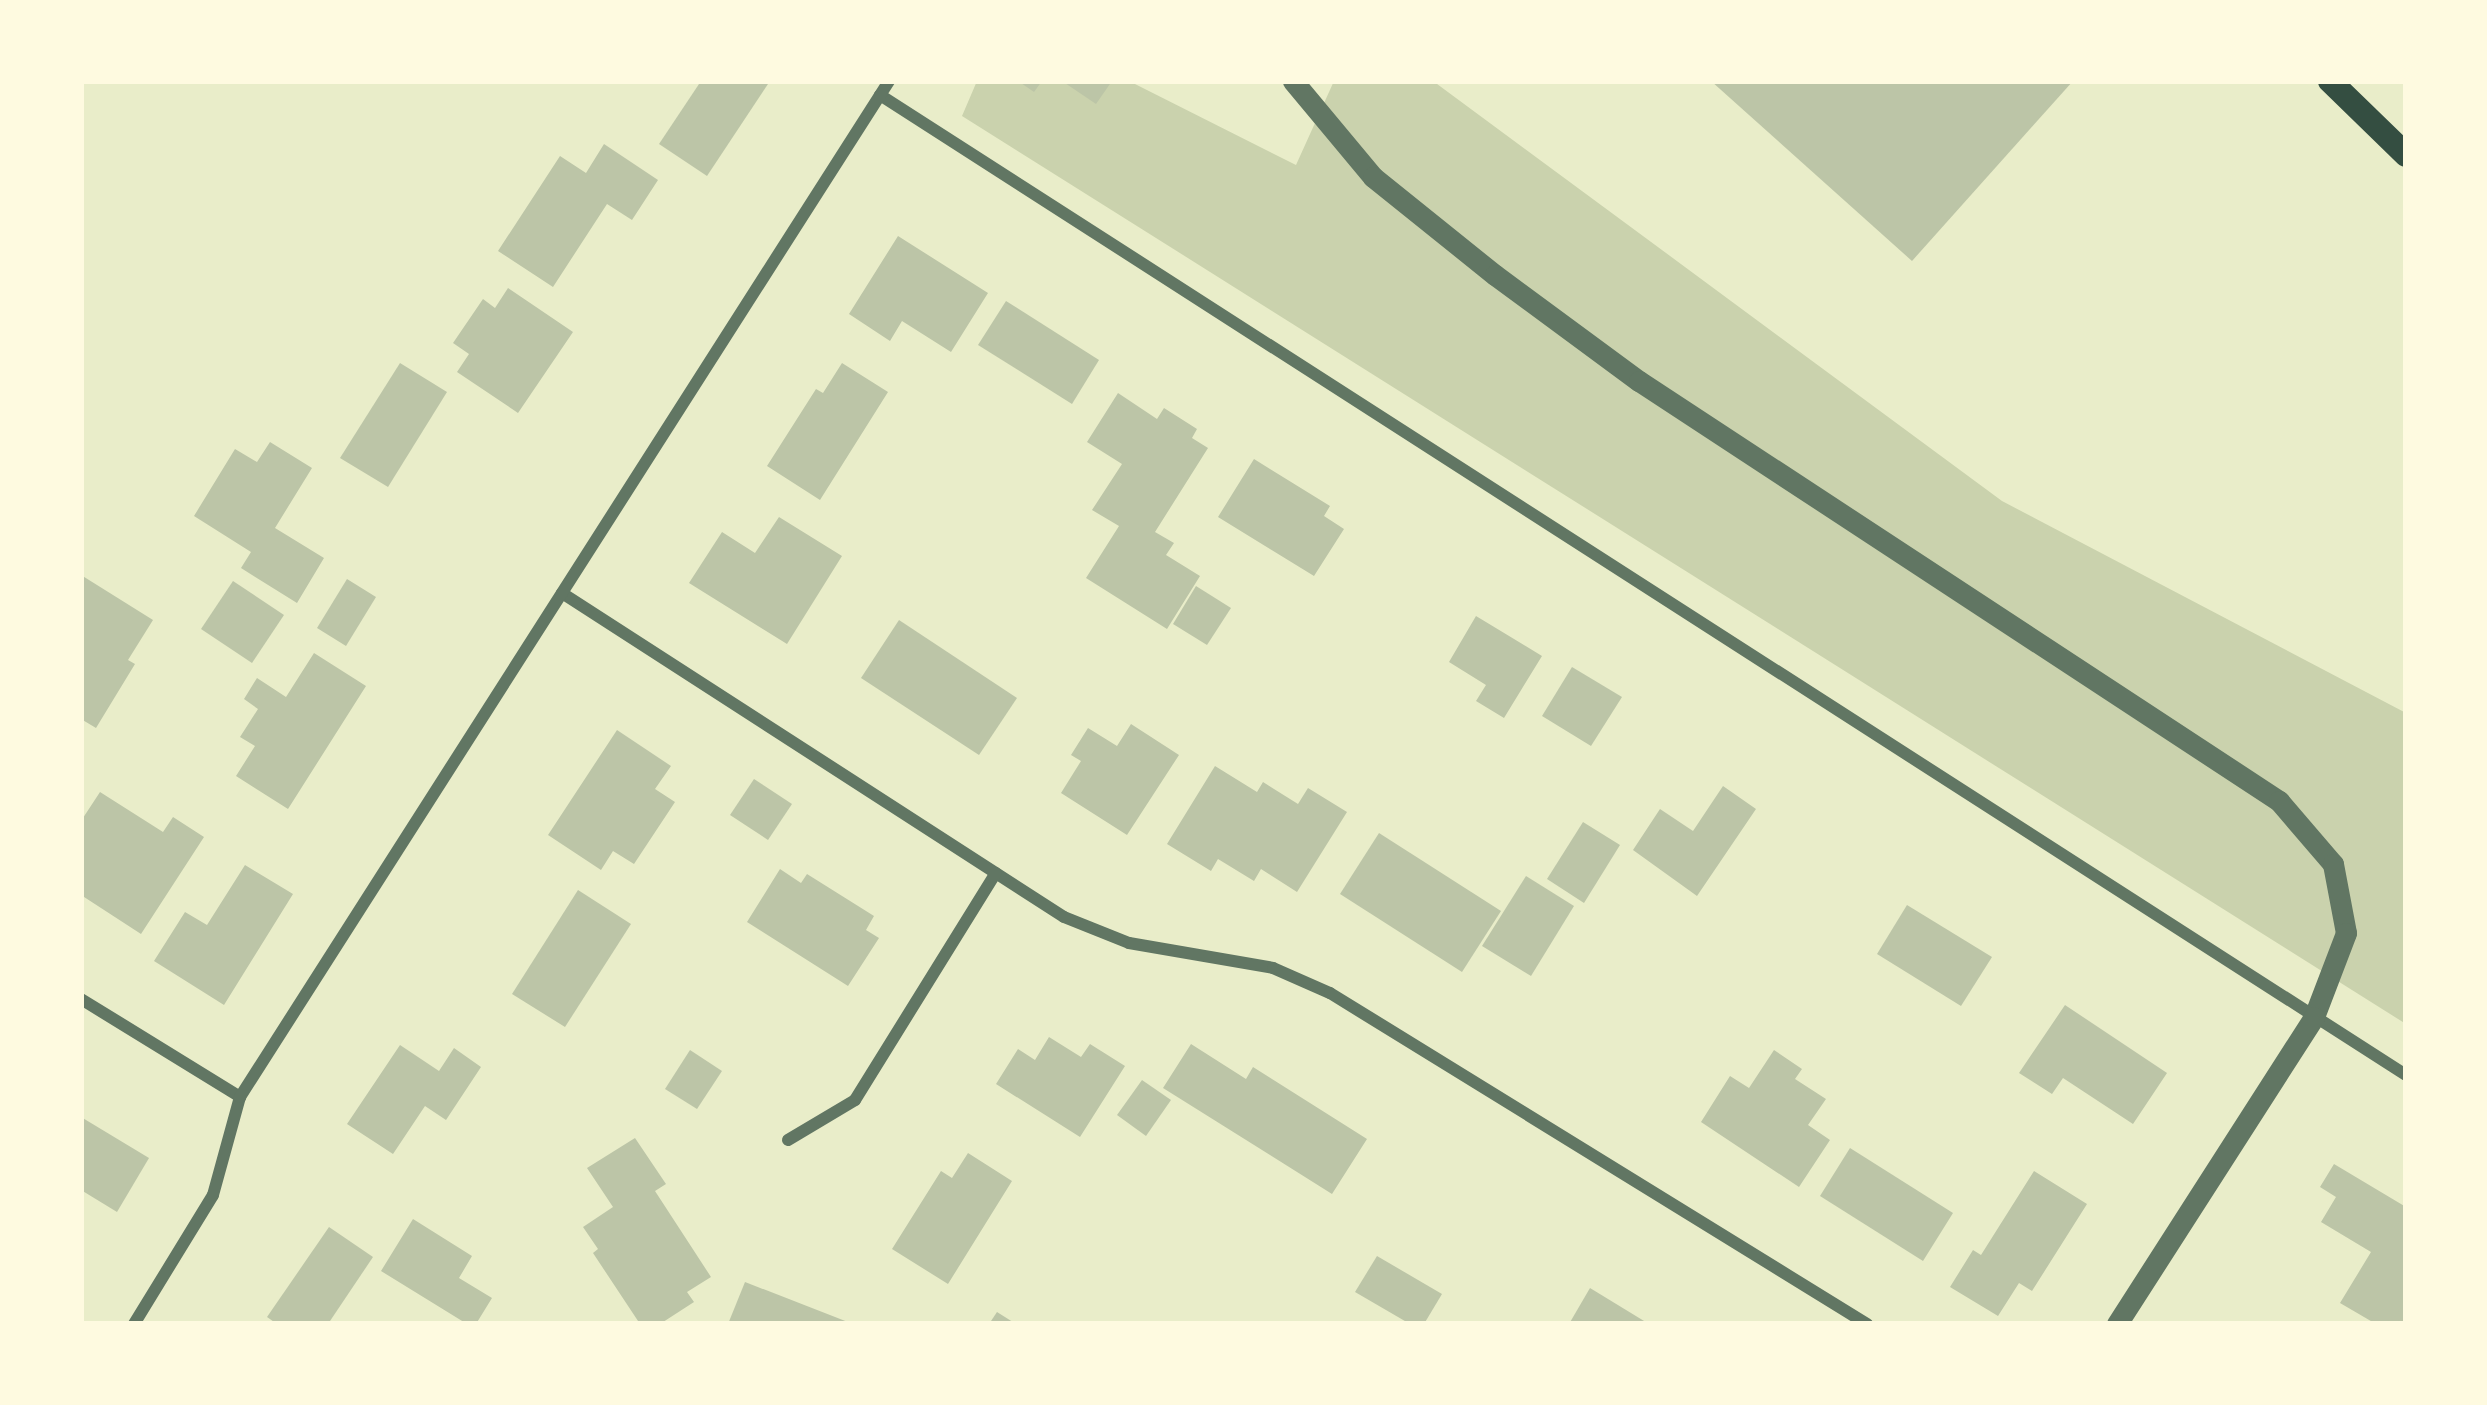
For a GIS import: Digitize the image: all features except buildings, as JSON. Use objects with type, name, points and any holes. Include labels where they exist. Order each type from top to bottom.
[{"type":"main road","points":[[2330,81],[2406,155]]},
{"type":"street","points":[[134,1324],[213,1196],[240,1097],[889,81]]},
{"type":"street","points":[[1293,81],[1373,177],[1639,381],[2279,801],[2333,864],[2346,933],[2314,1017],[2117,1324]]},
{"type":"street","points":[[880,95],[2406,1075]]},
{"type":"street","points":[[562,593],[1064,917],[1129,943],[1273,968],[1330,993],[1867,1324]]},
{"type":"street","points":[[788,1140],[854,1100],[996,873]]},
{"type":"street","points":[[81,999],[240,1097]]},
{"type":"green space","points":[[977,81],[1129,81],[1296,165],[1334,81],[1433,81],[2002,501],[2406,713],[2406,1024],[962,116]]}]
